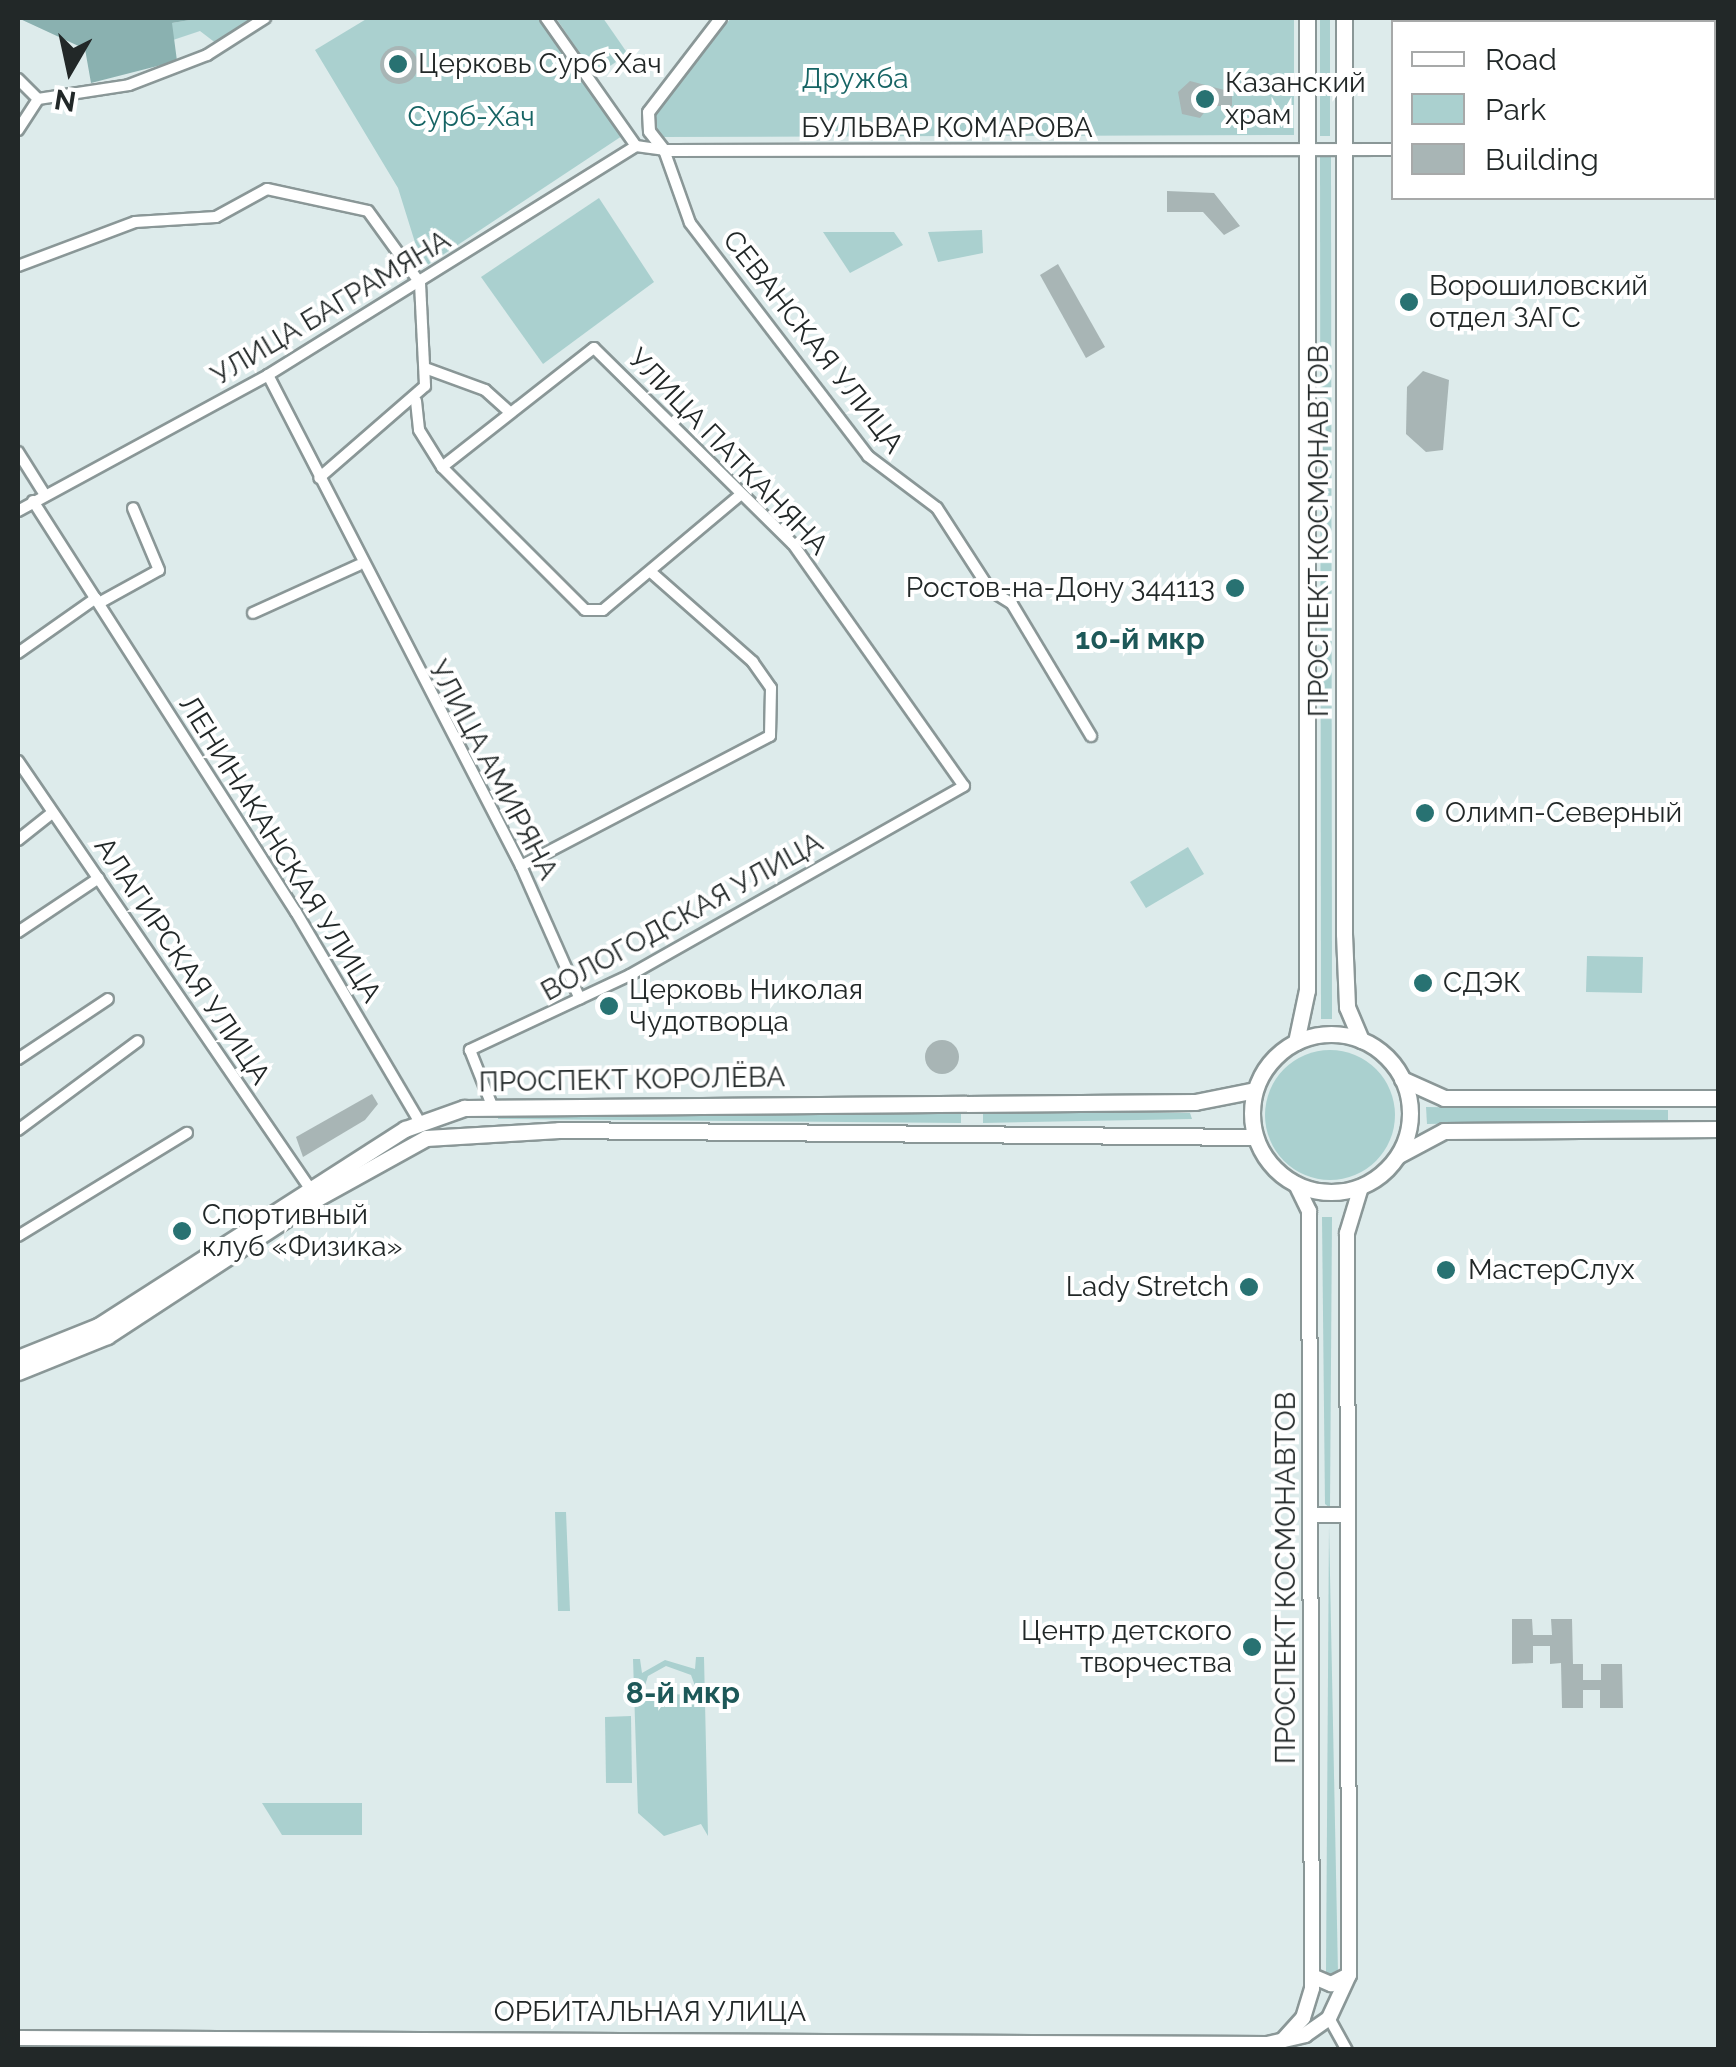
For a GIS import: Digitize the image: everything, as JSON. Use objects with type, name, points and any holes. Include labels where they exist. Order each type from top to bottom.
[{"type":"main road","name":"ПРОСПЕКТ КОСМОНАВТОВ","points":[[1296,1042],[1307,992],[1307,18]]},
{"type":"main road","name":"ПРОСПЕКТ КОСМОНАВТОВ","points":[[1344,18],[1345,978],[1361,1040]]},
{"type":"main road","points":[[1361,1187],[1336,1192],[1296,1184],[1268,1161],[1255,1137],[1255,1090],[1276,1056],[1296,1042],[1327,1034],[1361,1040],[1402,1078],[1444,1098],[1718,1098]]},
{"type":"main road","points":[[1396,1158],[1410,1112],[1402,1078]]},
{"type":"main road","name":"ПРОСПЕКТ КОРОЛЁВА","points":[[18,1358],[98,1326],[309,1187],[419,1122],[492,1103],[1194,1102],[1255,1090]]},
{"type":"main road","points":[[1684,1098],[1674,1112],[1684,1129]]},
{"type":"main road","points":[[962,1102],[971,1114],[962,1134]]},
{"type":"main road","points":[[492,1103],[495,1131]]},
{"type":"main road","points":[[1282,2041],[1329,2018],[1349,1975],[1347,1215],[1361,1187],[1396,1158],[1444,1131],[1718,1129]]},
{"type":"main road","name":"ПРОСПЕКТ КОРОЛЁВА","points":[[18,1372],[107,1336],[398,1149],[495,1131],[1255,1137]]},
{"type":"main road","name":"ПРОСПЕКТ КОСМОНАВТОВ","points":[[1282,2041],[1303,2018],[1312,1976],[1309,1211],[1296,1184]]},
{"type":"main road","points":[[1312,1516],[1348,1515]]},
{"type":"main road","points":[[1312,1976],[1331,1984],[1349,1975]]},
{"type":"main road","name":"ОРБИТАЛЬНАЯ УЛИЦА","points":[[18,2038],[1282,2041]]},
{"type":"street","points":[[18,130],[38,99],[129,84],[208,55],[265,18]]},
{"type":"street","points":[[546,18],[636,146],[664,150]]},
{"type":"street","points":[[664,150],[649,131],[648,112],[720,18]]},
{"type":"street","points":[[18,78],[38,99]]},
{"type":"street","name":"УЛИЦА БАГРАМЯНА","points":[[18,511],[268,375],[636,146]]},
{"type":"street","name":"БУЛЬВАР КОМАРОВА","points":[[664,150],[1391,149]]},
{"type":"street","name":"СЕВАНСКАЯ УЛИЦА","points":[[664,150],[690,223],[868,456],[937,508],[990,590],[1012,604],[1090,736]]},
{"type":"street","points":[[18,266],[135,222],[216,217],[280,188],[368,212],[420,283],[425,368],[416,401],[419,430],[442,467],[585,610],[603,610],[652,573],[739,496]]},
{"type":"street","name":"УЛИЦА ПАТКАНЯНА","points":[[507,410],[594,348],[739,496],[793,544],[964,786]]},
{"type":"street","points":[[425,368],[485,390],[507,410],[442,467]]},
{"type":"street","name":"УЛИЦА АМИРЯНА","points":[[268,375],[359,565],[521,866],[580,999]]},
{"type":"street","points":[[319,478],[416,401]]},
{"type":"street","points":[[18,452],[45,495]]},
{"type":"street","name":"ЛЕНИНАКАНСКАЯ УЛИЦА","points":[[33,501],[419,1122]]},
{"type":"street","points":[[18,653],[98,600],[159,570],[133,508]]},
{"type":"street","points":[[253,613],[359,565]]},
{"type":"street","points":[[521,866],[770,736],[771,688],[752,662],[652,573]]},
{"type":"street","name":"АЛАГИРСКАЯ УЛИЦА","points":[[18,761],[309,1187]]},
{"type":"street","name":"ВОЛОГОДСКАЯ УЛИЦА","points":[[492,1103],[470,1050],[580,999],[964,786]]},
{"type":"street","points":[[18,840],[52,812]]},
{"type":"street","points":[[18,932],[100,878]]},
{"type":"street","points":[[18,1059],[108,999]]},
{"type":"street","points":[[18,1130],[138,1040]]},
{"type":"street","points":[[18,1236],[187,1133]]},
{"type":"street","points":[[1329,2018],[1347,2050]]},
{"type":"green space","points":[[202,18],[260,18],[217,44],[200,31],[170,41],[172,23]]},
{"type":"green space","name":"Сурб-Хач","points":[[368,18],[539,18],[622,136],[423,268],[398,188],[315,50]]},
{"type":"green space","points":[[556,18],[603,18],[628,54],[595,76]]},
{"type":"green space","name":"Дружба","points":[[731,18],[1294,18],[1294,135],[661,137],[653,126],[659,105]]},
{"type":"green space","points":[[1320,18],[1330,18],[1330,136],[1320,136]]},
{"type":"green space","points":[[1320,157],[1331,157],[1332,1019],[1321,1019]]},
{"type":"green space","points":[[599,198],[654,282],[543,364],[481,277]]},
{"type":"green space","points":[[982,230],[983,253],[938,262],[928,232]]},
{"type":"green space","points":[[823,232],[894,232],[903,245],[850,273]]},
{"type":"green space","points":[[1188,847],[1204,874],[1146,908],[1130,882]]},
{"type":"green space","points":[[1587,956],[1643,957],[1642,993],[1586,992]]},
{"type":"green space","points":[[1330,1050],[1355,1055],[1376,1069],[1390,1090],[1395,1115],[1390,1140],[1376,1161],[1355,1175],[1330,1180],[1305,1175],[1284,1161],[1270,1140],[1265,1115],[1270,1090],[1284,1069],[1305,1055]]},
{"type":"green space","points":[[1426,1107],[1668,1110],[1668,1120],[1427,1124]]},
{"type":"green space","points":[[498,1113],[961,1114],[961,1123],[498,1119]]},
{"type":"green space","points":[[983,1113],[1190,1113],[1192,1119],[983,1123]]},
{"type":"green space","points":[[1322,1217],[1332,1217],[1330,1508],[1325,1504]]},
{"type":"green space","points":[[555,1512],[566,1512],[570,1611],[558,1611]]},
{"type":"green space","points":[[1329,1525],[1338,1973],[1330,1976],[1326,1973]]},
{"type":"green space","points":[[696,1657],[704,1657],[708,1836],[701,1824],[664,1836],[638,1813],[633,1659],[640,1659],[642,1673],[665,1660],[695,1669]],"holes":[[[666,1666],[691,1675],[698,1694],[642,1695],[648,1676]]]},
{"type":"green space","points":[[631,1716],[632,1783],[606,1783],[605,1717]]},
{"type":"green space","points":[[262,1803],[362,1803],[362,1835],[282,1835]]},
{"type":"shaded area","points":[[18,18],[202,18],[172,23],[177,61],[91,83],[85,49]]},
{"type":"building","name":"Церковь Сурб Хач","points":[[399,46],[413,51],[418,65],[413,79],[399,84],[385,79],[380,65],[385,51]]},
{"type":"building","name":"Казанский храм","points":[[1190,81],[1232,92],[1232,106],[1209,106],[1200,118],[1182,114],[1178,92]]},
{"type":"building","points":[[1167,191],[1214,193],[1240,226],[1224,235],[1203,212],[1167,212]]},
{"type":"building","points":[[1058,264],[1105,347],[1086,358],[1040,275]]},
{"type":"building","points":[[1423,371],[1449,380],[1443,450],[1426,452],[1406,434],[1407,387]]},
{"type":"building","points":[[942,1040],[954,1045],[959,1057],[954,1069],[942,1074],[930,1069],[925,1057],[930,1045]]},
{"type":"building","points":[[372,1094],[378,1104],[365,1120],[303,1157],[296,1137]]},
{"type":"building","points":[[1512,1619],[1532,1619],[1533,1635],[1552,1635],[1551,1619],[1572,1619],[1573,1664],[1583,1664],[1583,1680],[1601,1680],[1601,1664],[1622,1664],[1623,1708],[1600,1708],[1600,1690],[1583,1690],[1583,1708],[1562,1708],[1561,1663],[1550,1664],[1550,1646],[1533,1646],[1533,1663],[1512,1664]]},
{"type":"place","name":"Церковь Сурб Хач","points":[[398,64]]},
{"type":"place","name":"Казанский храм","points":[[1205,99]]},
{"type":"place","name":"Ворошиловский отдел ЗАГС","points":[[1409,302]]},
{"type":"place","name":"Ростов-на-Дону 344113","points":[[1235,588]]},
{"type":"place","name":"Олимп-Северный","points":[[1425,813]]},
{"type":"place","name":"СДЭК","points":[[1423,983]]},
{"type":"place","name":"Церковь Николая Чудотворца","points":[[609,1006]]},
{"type":"place","name":"Спортивный клуб «Физика»","points":[[182,1231]]},
{"type":"place","name":"МастерСлух","points":[[1446,1270]]},
{"type":"place","name":"Lady Stretch","points":[[1249,1287]]},
{"type":"place","name":"Центр детского творчества","points":[[1252,1647]]},
{"type":"district","name":"10-й мкр","points":[[1140,639]]},
{"type":"district","name":"8-й мкр","points":[[683,1693]]}]
